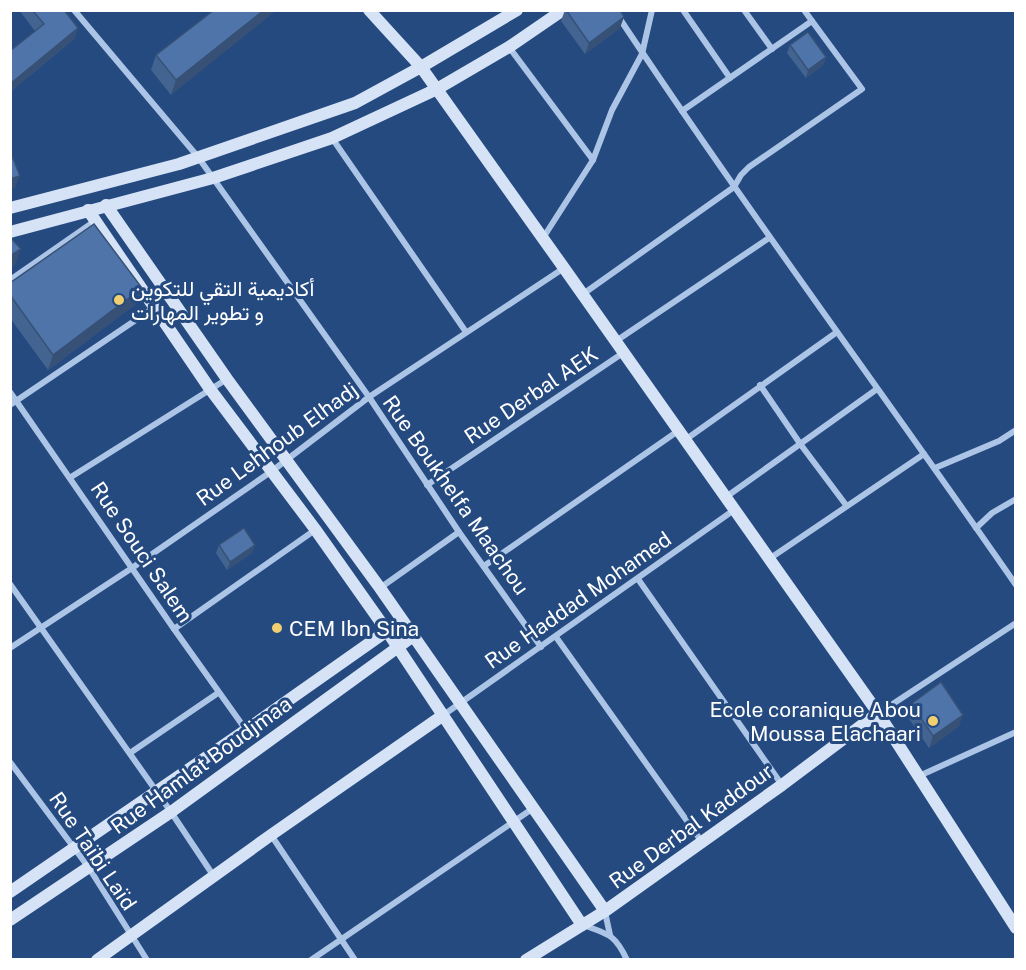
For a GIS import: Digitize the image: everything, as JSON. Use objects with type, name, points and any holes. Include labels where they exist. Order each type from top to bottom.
[{"type":"street","name":"Rue Boukhelfa Maachou","points":[[74,10],[198,157],[369,397],[459,532],[541,647]]},
{"type":"street","points":[[369,10],[421,67],[726,497],[878,713],[1016,928]]},
{"type":"street","points":[[10,208],[180,164],[355,103],[517,10]]},
{"type":"street","points":[[10,232],[213,178],[332,138],[437,89],[509,47],[562,10]]},
{"type":"street","points":[[614,10],[734,188],[1016,585]]},
{"type":"street","points":[[543,238],[593,160],[612,110],[642,54],[652,10]]},
{"type":"street","points":[[683,10],[730,78]]},
{"type":"street","points":[[744,10],[772,49]]},
{"type":"street","points":[[582,294],[734,188],[749,166],[862,89],[804,10]]},
{"type":"street","points":[[682,111],[812,21]]},
{"type":"street","points":[[509,47],[593,160]]},
{"type":"street","points":[[332,138],[466,332]]},
{"type":"street","points":[[106,205],[227,379],[380,588],[605,912],[610,935],[622,949],[627,960]]},
{"type":"street","points":[[88,210],[210,389],[315,529],[387,631],[582,925],[610,935]]},
{"type":"street","points":[[10,279],[95,221]]},
{"type":"street","points":[[615,342],[769,238]]},
{"type":"street","name":"Rue Lehhoub Elhadj","points":[[10,648],[132,568],[272,471],[369,397],[564,268]]},
{"type":"street","points":[[13,403],[155,307]]},
{"type":"street","points":[[484,566],[837,332]]},
{"type":"street","name":"Rue Derbal AEK","points":[[427,485],[623,353]]},
{"type":"street","points":[[71,477],[227,379]]},
{"type":"street","points":[[760,385],[846,505]]},
{"type":"street","points":[[726,497],[877,389]]},
{"type":"street","name":"Rue Souci Salem","points":[[10,392],[13,403],[71,477],[218,693],[246,730]]},
{"type":"street","points":[[935,468],[999,441],[1016,430]]},
{"type":"street","points":[[768,559],[924,454]]},
{"type":"street","points":[[976,528],[992,513],[1016,499]]},
{"type":"street","name":"Rue Haddad Mohamed","points":[[442,716],[734,510]]},
{"type":"street","points":[[174,629],[315,529]]},
{"type":"street","points":[[380,588],[459,532]]},
{"type":"street","points":[[638,579],[782,785]]},
{"type":"street","points":[[10,584],[213,875]]},
{"type":"street","name":"Rue Hamlat Boudjmaa","points":[[10,892],[401,621]]},
{"type":"street","points":[[878,713],[1016,623]]},
{"type":"street","name":"Rue Hamlat Boudjmaa","points":[[10,920],[171,812],[412,637]]},
{"type":"street","points":[[556,637],[703,843]]},
{"type":"street","points":[[130,753],[218,693]]},
{"type":"street","name":"Rue Derbal Kaddour","points":[[526,960],[605,912],[703,843],[878,713]]},
{"type":"street","points":[[97,960],[213,875],[442,716]]},
{"type":"street","points":[[918,776],[1016,732]]},
{"type":"street","name":"Rue Taïbi Laïd","points":[[10,762],[89,868],[147,960]]},
{"type":"street","points":[[311,960],[532,808]]},
{"type":"street","points":[[271,835],[355,960]]},
{"type":"building","points":[[32,10],[64,10],[78,28],[10,84],[10,51],[44,24]]},
{"type":"building","points":[[214,10],[264,10],[176,80],[156,55]]},
{"type":"building","points":[[566,10],[620,10],[624,17],[589,43]]},
{"type":"building","points":[[808,32],[826,57],[808,70],[790,45]]},
{"type":"building","points":[[10,151],[20,176],[10,179]]},
{"type":"building","points":[[94,224],[142,288],[53,355],[10,295],[10,283]]},
{"type":"building","points":[[10,237],[21,249],[10,256]]},
{"type":"building","points":[[244,528],[255,545],[230,562],[219,545]]},
{"type":"building","name":"Ecole coranique Abou Moussa Elachaari","points":[[941,682],[963,715],[933,736],[911,704]]},
{"type":"place","name":"أكاديمية التقي للتكوين و تطوير المهارات","points":[[119,300]]},
{"type":"place","name":"CEM Ibn Sina","points":[[277,628]]},
{"type":"place","name":"Ecole coranique Abou Moussa Elachaari","points":[[933,721]]}]
